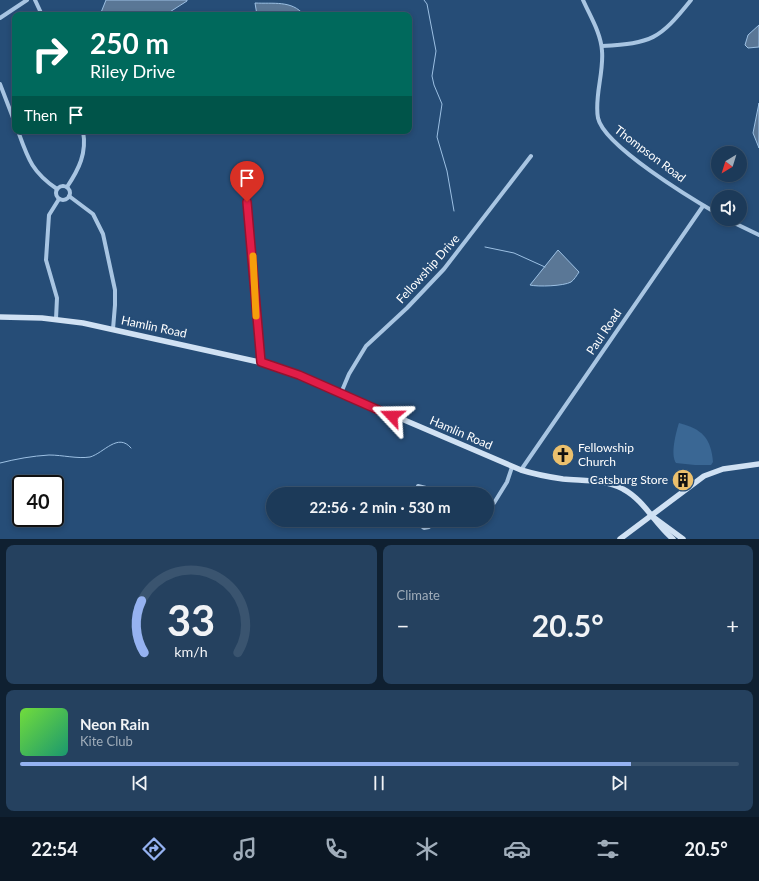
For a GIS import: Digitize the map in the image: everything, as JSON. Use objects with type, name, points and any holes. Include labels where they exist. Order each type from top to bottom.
[{"type":"street","points":[[0,18],[26,0]]},
{"type":"street","points":[[35,0],[41,12]]},
{"type":"street","name":"Thompson Road","points":[[583,0],[594,22],[602,46],[598,115],[604,132],[638,161],[711,210]]},
{"type":"street","points":[[602,46],[644,41],[657,36],[670,26],[691,0]]},
{"type":"street","points":[[0,84],[12,115]]},
{"type":"street","points":[[19,134],[28,159],[35,171],[57,189]]},
{"type":"street","points":[[67,187],[82,160],[84,134]]},
{"type":"street","name":"Fellowship Drive","points":[[341,393],[349,374],[366,346],[413,303],[444,269],[531,156]]},
{"type":"street","points":[[57,189],[62,186],[67,187]]},
{"type":"street","points":[[67,187],[70,191],[69,196]]},
{"type":"street","points":[[57,189],[56,194],[59,198]]},
{"type":"street","points":[[59,198],[65,199],[69,196]]},
{"type":"street","points":[[69,196],[93,214],[103,234],[115,290],[113,329]]},
{"type":"street","points":[[56,319],[57,298],[46,260],[49,215],[59,198]]},
{"type":"street","points":[[247,202],[261,362]]},
{"type":"street","name":"Paul Road","points":[[521,470],[703,206]]},
{"type":"street","points":[[740,226],[759,235]]},
{"type":"street","name":"Hamlin Road","points":[[0,316],[56,319],[113,329],[261,362],[288,371],[341,393],[512,467],[552,477],[601,482],[619,487],[632,494],[651,516]]},
{"type":"street","points":[[620,539],[704,476],[723,469],[759,464]]},
{"type":"street","points":[[494,503],[507,482],[512,467]]},
{"type":"street","points":[[651,516],[660,528],[673,539]]},
{"type":"street","points":[[651,516],[683,539]]},
{"type":"shaded area","points":[[106,0],[187,0],[170,12],[101,12]]},
{"type":"shaded area","points":[[255,3],[275,3],[288,5],[301,12],[256,12]]},
{"type":"shaded area","points":[[759,25],[759,47],[748,48],[745,45],[748,35]]},
{"type":"shaded area","points":[[759,103],[759,148],[753,133]]},
{"type":"shaded area","points":[[558,250],[579,272],[574,279],[571,282],[557,285],[530,285]]},
{"type":"shaded area","points":[[679,423],[694,428],[704,436],[712,454],[713,462],[711,465],[676,463],[674,459],[674,449]]},
{"type":"waterway","points":[[424,0],[427,4],[436,51],[432,76],[442,104],[437,137],[447,171],[454,211]]},
{"type":"waterway","points":[[485,247],[514,253],[545,267]]},
{"type":"waterway","points":[[0,463],[49,455],[80,458],[90,457],[111,445],[121,442],[131,448]]},
{"type":"slow traffic","points":[[253,256],[256,316]]},
{"type":"place","name":"Fellowship Church","points":[[563,455]]},
{"type":"place","name":"Catsburg Store","points":[[683,480]]},
{"type":"route","points":[[247,202],[258,342],[261,362],[299,375],[392,416]]}]
